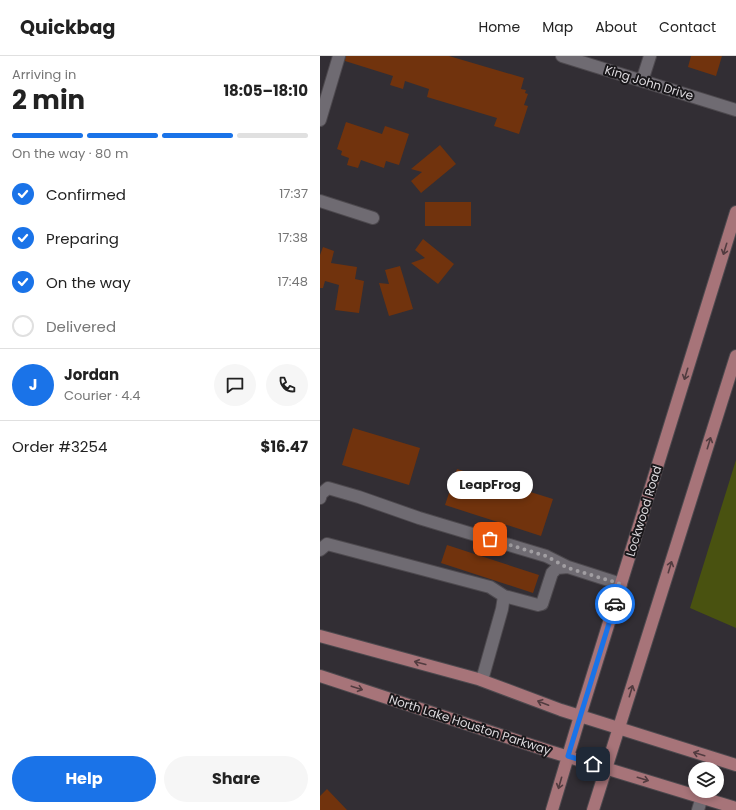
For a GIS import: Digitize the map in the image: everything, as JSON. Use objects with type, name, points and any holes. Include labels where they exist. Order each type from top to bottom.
[{"type":"main road","name":"Lockwood Road","points":[[552,810],[736,212]]},
{"type":"main road","points":[[593,810],[736,356]]},
{"type":"main road","points":[[320,636],[482,680],[580,716],[736,766]]},
{"type":"main road","name":"North Lake Houston Parkway","points":[[320,676],[535,746],[688,793]]},
{"type":"main road","name":"North Lake Houston Parkway","points":[[705,798],[736,808]]},
{"type":"street","points":[[320,120],[339,56]]},
{"type":"street","name":"King John Drive","points":[[562,56],[736,110]]},
{"type":"street","points":[[642,81],[650,56]]},
{"type":"street","points":[[320,201],[374,218]]},
{"type":"street","points":[[320,498],[321,494],[328,488],[419,518],[546,556],[568,568],[621,584]]},
{"type":"street","points":[[320,550],[327,544],[490,587],[504,596],[538,605],[542,604],[552,573],[557,568],[568,568]]},
{"type":"street","points":[[482,680],[502,609],[504,596]]},
{"type":"street","points":[[698,810],[702,798]]},
{"type":"green space","points":[[736,460],[736,628],[690,608]]},
{"type":"building","points":[[346,56],[449,56],[524,78],[521,89],[526,90],[525,93],[528,94],[524,105],[528,106],[519,134],[494,126],[497,118],[427,97],[429,89],[405,81],[403,89],[390,85],[393,76],[345,61]]},
{"type":"building","points":[[691,56],[722,56],[716,76],[688,67]]},
{"type":"building","points":[[346,122],[382,134],[385,126],[409,134],[399,165],[386,161],[384,168],[361,160],[358,168],[347,165],[349,158],[341,155],[342,151],[337,149]]},
{"type":"building","points":[[440,145],[456,164],[421,193],[411,181],[422,172],[411,169]]},
{"type":"building","points":[[425,202],[471,202],[471,226],[425,226]]},
{"type":"building","points":[[423,239],[454,264],[438,284],[411,263],[425,258],[415,250]]},
{"type":"building","points":[[323,247],[334,251],[331,263],[357,267],[355,279],[364,281],[359,313],[335,310],[339,285],[325,281],[323,288],[320,288],[320,255]]},
{"type":"building","points":[[400,266],[413,309],[389,316],[379,283],[389,284],[385,270]]},
{"type":"building","points":[[353,428],[420,448],[409,485],[342,465]]},
{"type":"building","points":[[457,469],[553,499],[541,536],[445,505]]},
{"type":"building","points":[[447,545],[539,575],[533,593],[441,563]]},
{"type":"building","points":[[327,789],[347,810],[320,810],[320,796]]},
{"type":"way so far","points":[[490,539],[546,556],[568,568],[621,584],[615,604]]},
{"type":"place","name":"LeapFrog","points":[[490,539]]},
{"type":"route","points":[[593,764],[568,756],[615,604]]}]
